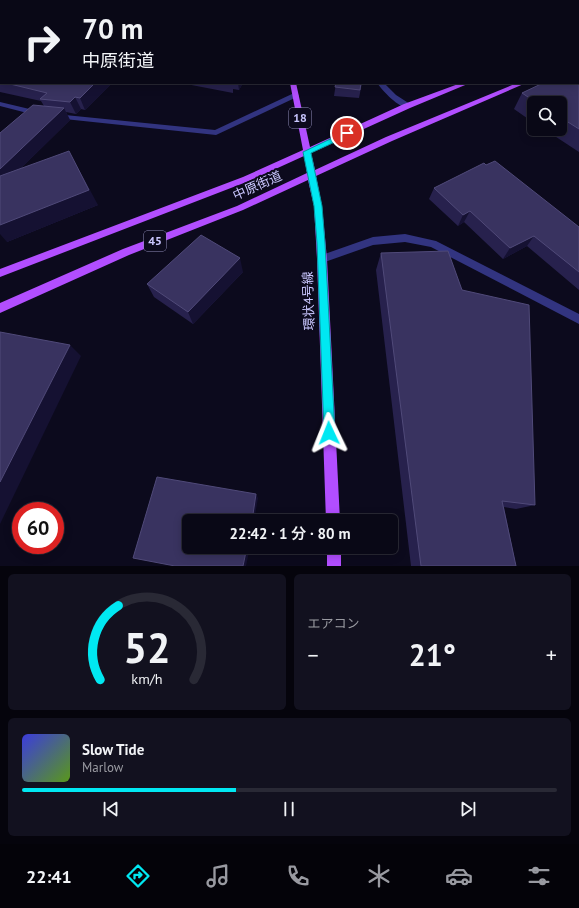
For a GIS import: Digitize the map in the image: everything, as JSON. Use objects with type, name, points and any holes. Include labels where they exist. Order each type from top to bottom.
[{"type":"main road","name":"環状4号線","points":[[293,84],[318,206],[322,260],[333,514]]},
{"type":"main road","name":"中原街道","points":[[0,273],[246,179],[407,106],[464,84]]},
{"type":"main road","name":"中原街道","points":[[0,308],[126,252],[240,208],[390,139],[521,84]]},
{"type":"main road","points":[[334,554],[334,566]]},
{"type":"street","points":[[381,84],[393,97],[407,106]]},
{"type":"street","points":[[0,104],[45,114],[216,133],[295,96]]},
{"type":"street","points":[[322,260],[373,241],[405,238],[433,244],[579,319]]},
{"type":"building","points":[[10,84],[94,84],[80,98],[75,97],[70,102],[40,99],[47,93]]},
{"type":"building","points":[[336,84],[361,84],[360,90],[335,87]]},
{"type":"building","points":[[541,84],[579,84],[579,129],[567,121],[567,96],[527,96],[522,93]]},
{"type":"building","points":[[33,105],[64,108],[0,169],[0,133]]},
{"type":"building","points":[[69,151],[89,190],[0,225],[0,176]]},
{"type":"building","points":[[495,161],[579,227],[579,272],[534,236],[510,248],[470,211],[463,215],[434,188],[484,163],[486,165]]},
{"type":"building","points":[[201,235],[240,258],[188,312],[147,284]]},
{"type":"building","points":[[448,251],[462,290],[529,305],[535,505],[502,501],[516,566],[421,566],[381,253]]},
{"type":"building","points":[[0,332],[70,345],[0,482]]},
{"type":"building","points":[[157,477],[256,494],[253,514],[182,514],[182,554],[246,554],[243,566],[175,566],[133,558]]},
{"type":"route","points":[[329,433],[321,243],[318,206],[307,152],[347,133]]}]
